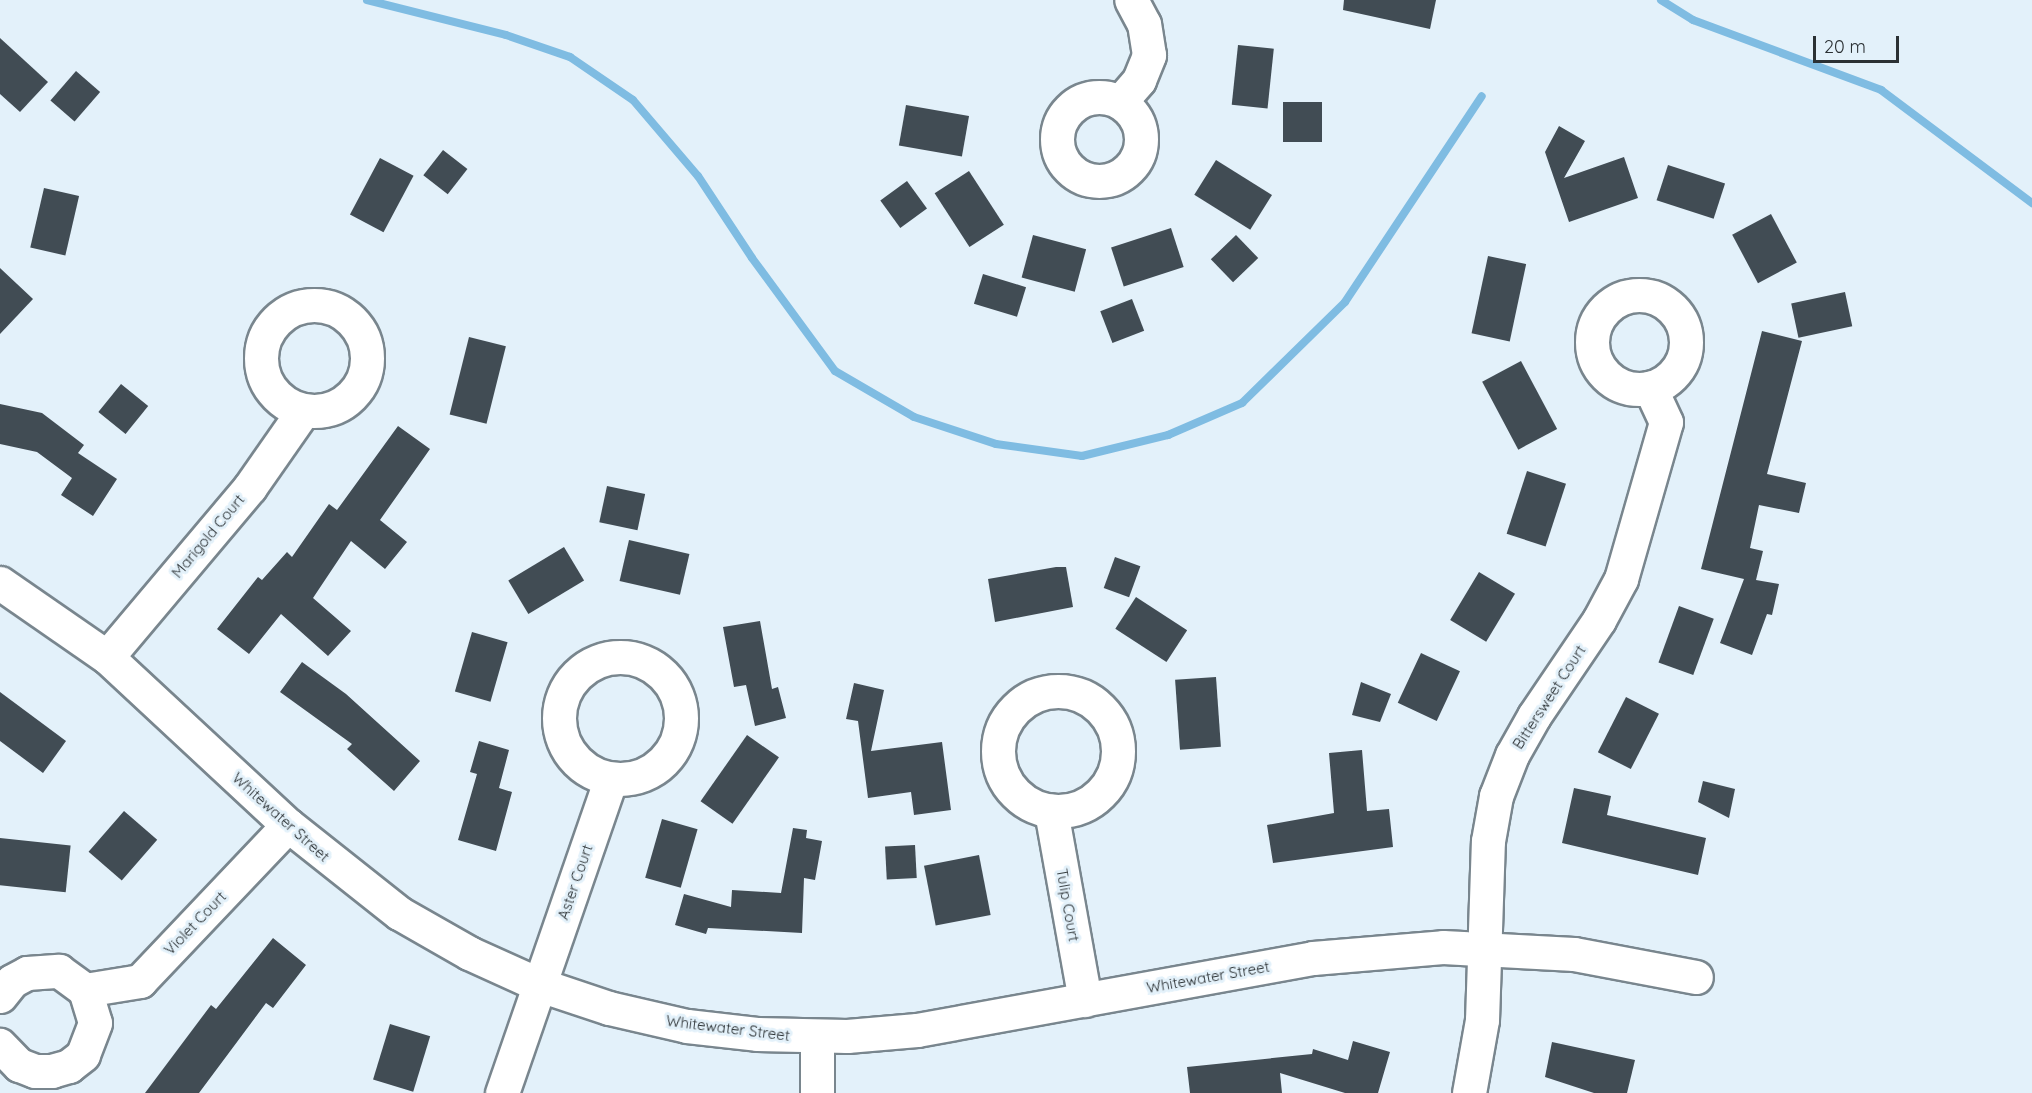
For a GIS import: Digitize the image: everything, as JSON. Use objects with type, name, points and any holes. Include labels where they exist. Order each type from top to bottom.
[{"type":"street","points":[[1120,102],[1139,80],[1149,55],[1144,24],[1131,0]]},
{"type":"street","name":"Bittersweet Court","points":[[1470,1093],[1479,1055],[1488,842],[1496,796],[1512,755],[1528,726],[1599,620],[1621,579],[1666,422],[1650,388]]},
{"type":"street","name":"Marigold Court","points":[[107,657],[250,487],[303,411]]},
{"type":"street","name":"Whitewater Street","points":[[0,583],[107,657],[288,825],[399,913],[468,953],[540,985],[609,1008],[687,1026],[817,1037],[917,1030],[1313,958],[1398,949],[1484,947],[1585,955],[1696,977]]},
{"type":"street","name":"Aster Court","points":[[502,1093],[611,779]]},
{"type":"street","name":"Tulip Court","points":[[1051,811],[1085,1000]]},
{"type":"street","name":"Violet Court","points":[[85,990],[140,981],[288,825]]},
{"type":"street","points":[[0,996],[12,981],[43,969],[59,971],[85,990],[93,1005],[94,1031],[82,1055],[69,1066],[35,1071],[19,1065],[0,1045]]},
{"type":"street","points":[[817,1037],[817,1093]]},
{"type":"building","points":[[1344,0],[1436,0],[1430,29],[1343,10]]},
{"type":"building","points":[[0,38],[48,82],[20,112],[0,94]]},
{"type":"building","points":[[1238,45],[1274,49],[1268,108],[1232,105]]},
{"type":"building","points":[[76,71],[100,92],[75,121],[50,100]]},
{"type":"building","points":[[1283,102],[1322,102],[1322,142],[1283,142]]},
{"type":"building","points":[[906,105],[969,116],[962,156],[899,145]]},
{"type":"building","points":[[1559,126],[1585,141],[1564,178],[1624,157],[1638,198],[1569,222],[1545,152]]},
{"type":"building","points":[[443,150],[467,169],[448,194],[423,175]]},
{"type":"building","points":[[380,158],[414,176],[384,232],[350,215]]},
{"type":"building","points":[[1216,160],[1272,195],[1250,230],[1194,195]]},
{"type":"building","points":[[1668,165],[1725,184],[1714,219],[1657,200]]},
{"type":"building","points":[[969,171],[1004,225],[969,247],[935,193]]},
{"type":"building","points":[[907,181],[927,209],[900,228],[880,200]]},
{"type":"building","points":[[44,188],[79,196],[65,256],[30,247]]},
{"type":"building","points":[[1771,214],[1797,263],[1758,283],[1732,235]]},
{"type":"building","points":[[1171,228],[1184,267],[1124,286],[1111,247]]},
{"type":"building","points":[[1033,235],[1086,249],[1075,292],[1022,278]]},
{"type":"building","points":[[1236,235],[1258,258],[1233,282],[1211,259]]},
{"type":"building","points":[[1488,256],[1526,264],[1510,341],[1472,333]]},
{"type":"building","points":[[0,268],[33,299],[0,334]]},
{"type":"building","points":[[983,274],[1026,287],[1017,317],[974,304]]},
{"type":"building","points":[[1845,292],[1852,326],[1798,338],[1791,303]]},
{"type":"building","points":[[1132,299],[1144,331],[1112,343],[1100,311]]},
{"type":"building","points":[[1762,331],[1802,341],[1767,474],[1806,483],[1799,513],[1759,505],[1750,548],[1763,551],[1756,580],[1779,584],[1772,615],[1767,614],[1752,655],[1720,643],[1744,579],[1701,569]]},
{"type":"building","points":[[469,337],[506,346],[487,424],[450,415]]},
{"type":"building","points":[[1521,361],[1557,429],[1518,450],[1482,382]]},
{"type":"building","points":[[121,384],[148,406],[126,434],[98,412]]},
{"type":"building","points":[[0,404],[42,413],[84,445],[78,453],[117,479],[93,516],[61,495],[72,478],[37,452],[0,444]]},
{"type":"building","points":[[398,426],[430,449],[380,520],[407,542],[385,569],[351,541],[313,598],[351,631],[328,656],[281,614],[249,654],[217,629],[258,577],[262,580],[287,552],[292,557],[329,504],[337,510]]},
{"type":"building","points":[[1527,471],[1566,484],[1546,546],[1507,534]]},
{"type":"building","points":[[607,486],[645,494],[637,530],[599,522]]},
{"type":"building","points":[[629,540],[689,554],[680,595],[620,581]]},
{"type":"building","points":[[564,547],[584,580],[528,614],[508,580]]},
{"type":"building","points":[[1115,557],[1140,566],[1129,597],[1104,588]]},
{"type":"building","points":[[1066,567],[1073,607],[995,622],[988,579]]},
{"type":"building","points":[[1479,572],[1515,594],[1486,642],[1450,620]]},
{"type":"building","points":[[1136,597],[1187,630],[1166,662],[1115,629]]},
{"type":"building","points":[[1679,606],[1714,619],[1693,675],[1658,662]]},
{"type":"building","points":[[760,621],[772,689],[778,687],[786,718],[755,726],[746,685],[734,687],[723,627]]},
{"type":"building","points":[[472,632],[508,642],[490,702],[455,692]]},
{"type":"building","points":[[1421,653],[1460,671],[1437,721],[1398,703]]},
{"type":"building","points":[[302,662],[346,694],[420,761],[394,791],[347,749],[352,744],[280,692]]},
{"type":"building","points":[[1216,677],[1221,747],[1180,750],[1175,680]]},
{"type":"building","points":[[1361,682],[1391,694],[1380,722],[1352,715]]},
{"type":"building","points":[[854,683],[884,690],[871,751],[942,742],[951,810],[914,815],[911,792],[868,798],[858,721],[846,719]]},
{"type":"building","points":[[0,692],[66,741],[43,773],[0,741]]},
{"type":"building","points":[[1626,697],[1659,714],[1631,769],[1598,752]]},
{"type":"building","points":[[747,735],[779,757],[732,824],[701,801]]},
{"type":"building","points":[[479,741],[509,750],[499,788],[512,792],[496,851],[458,840],[477,774],[470,772]]},
{"type":"building","points":[[1362,750],[1367,811],[1389,809],[1393,847],[1273,863],[1267,825],[1334,813],[1329,753]]},
{"type":"building","points":[[1703,781],[1735,789],[1729,818],[1698,802]]},
{"type":"building","points":[[1574,788],[1611,796],[1607,815],[1706,838],[1698,875],[1562,843]]},
{"type":"building","points":[[124,811],[157,840],[122,881],[89,852]]},
{"type":"building","points":[[662,819],[698,829],[681,888],[645,878]]},
{"type":"building","points":[[793,828],[807,830],[806,838],[822,841],[815,880],[804,878],[802,933],[708,928],[706,934],[675,925],[684,894],[731,907],[732,890],[781,893]]},
{"type":"building","points":[[0,838],[71,845],[66,892],[0,885]]},
{"type":"building","points":[[915,845],[917,878],[887,880],[885,847]]},
{"type":"building","points":[[979,855],[991,915],[936,926],[924,866]]},
{"type":"building","points":[[273,938],[306,965],[273,1008],[266,1003],[199,1093],[145,1093],[211,1005],[216,1009]]},
{"type":"building","points":[[390,1024],[430,1036],[413,1092],[373,1079]]},
{"type":"building","points":[[1353,1041],[1390,1052],[1378,1093],[1345,1093],[1280,1073],[1282,1093],[1190,1093],[1187,1067],[1312,1054],[1313,1049],[1348,1060]]},
{"type":"building","points":[[1552,1042],[1635,1060],[1627,1093],[1594,1093],[1545,1077]]},
{"type":"waterway","points":[[367,0],[506,35],[570,57],[633,100],[698,176],[752,258],[835,371],[914,417],[996,444],[1082,456],[1168,435],[1242,403],[1345,302],[1482,96]]},
{"type":"waterway","points":[[1661,0],[1693,20],[1881,90],[2032,203]]}]
